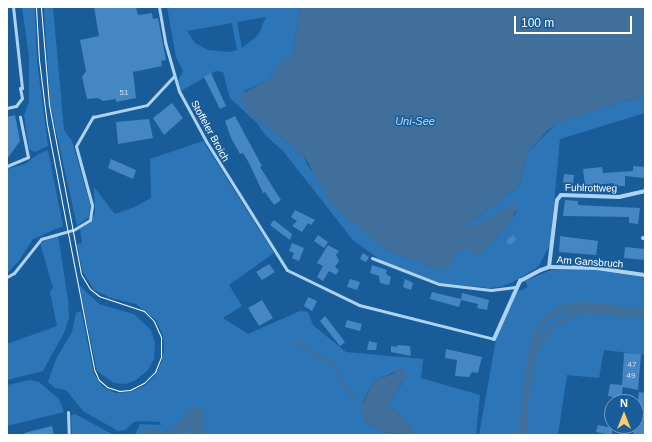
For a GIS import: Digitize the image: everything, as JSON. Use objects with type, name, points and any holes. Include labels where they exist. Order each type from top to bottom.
[{"type":"street","name":"Fuhlrottweg","points":[[549,267],[557,200],[561,195],[624,196],[645,191]]},
{"type":"street","name":"Am Gansbruch","points":[[494,339],[520,281],[549,267],[596,268],[645,275]]},
{"type":"lane","points":[[7,108],[16,106],[22,98],[13,7]]},
{"type":"lane","name":"Stoffeler Broich","points":[[159,7],[174,76],[179,91],[206,141],[292,274],[359,305],[494,339]]},
{"type":"lane","points":[[7,277],[14,273],[41,239],[75,229],[90,220],[92,205],[76,146],[93,117],[147,104],[174,76]]},
{"type":"lane","points":[[7,166],[28,158],[20,117]]},
{"type":"lane","points":[[372,258],[438,284],[491,290],[518,287]]},
{"type":"lane","points":[[68,412],[69,435]]},
{"type":"shaded area","points":[[22,7],[35,7],[37,61],[48,146],[35,152],[29,149],[24,115],[29,103],[29,57]]},
{"type":"shaded area","points":[[44,7],[53,7],[64,130],[72,141],[90,204],[89,217],[77,226],[50,104]]},
{"type":"shaded area","points":[[167,7],[300,7],[293,55],[281,62],[268,80],[244,91],[249,113],[304,156],[307,165],[383,248],[435,269],[458,252],[468,248],[476,254],[483,252],[514,218],[516,211],[472,228],[469,224],[519,186],[527,153],[557,123],[624,101],[645,97],[645,113],[560,139],[550,245],[538,267],[513,282],[500,287],[489,288],[438,283],[383,262],[353,240],[283,151],[265,135],[257,123],[230,98],[223,72],[216,71],[181,91],[178,81],[183,71],[176,57]],"holes":[[[266,17],[258,35],[242,48],[237,22]],[[232,23],[237,50],[230,52],[208,50],[195,43],[187,31]]]},
{"type":"shaded area","points":[[203,141],[274,253],[229,285],[242,306],[223,318],[248,334],[300,311],[308,312],[313,325],[346,352],[423,359],[421,378],[480,395],[476,435],[415,435],[406,420],[388,405],[404,380],[403,368],[374,381],[363,401],[366,423],[384,432],[402,435],[135,435],[140,424],[161,425],[160,422],[134,422],[125,430],[118,431],[83,411],[66,390],[55,388],[48,382],[56,359],[72,332],[76,313],[81,311],[94,374],[103,387],[116,393],[130,392],[146,385],[156,374],[162,361],[164,348],[163,336],[156,320],[136,304],[111,298],[94,290],[82,270],[77,244],[82,243],[80,229],[90,223],[95,213],[94,187],[115,214],[135,207],[151,198],[150,159]]},
{"type":"shaded area","points":[[48,150],[63,226],[33,239],[18,262],[7,273],[7,169],[25,164],[38,154]]},
{"type":"shaded area","points":[[58,235],[68,300],[69,317],[65,331],[43,371],[7,380],[7,344],[57,326],[50,292],[53,288],[40,243]]},
{"type":"shaded area","points":[[551,270],[595,270],[645,277],[645,355],[604,350],[599,378],[567,375],[558,435],[479,435],[496,339],[506,313],[517,292],[528,287],[525,281]]},
{"type":"shaded area","points":[[79,285],[99,304],[134,314],[151,330],[155,343],[154,359],[148,370],[136,380],[126,384],[114,383],[97,371]]},
{"type":"shaded area","points":[[30,380],[39,382],[59,399],[64,412],[7,426],[7,385]]},
{"type":"shaded area","points":[[75,414],[114,435],[72,435],[71,415]]},
{"type":"water","name":"Uni-See","points":[[300,7],[645,7],[645,97],[624,101],[558,123],[548,130],[527,153],[519,186],[469,224],[472,228],[515,203],[514,218],[483,252],[476,254],[468,249],[458,252],[450,268],[435,269],[383,248],[332,205],[304,156],[249,113],[242,103],[241,94],[268,80],[281,62],[293,55]]},
{"type":"water","points":[[582,302],[610,304],[645,310],[645,318],[581,314],[554,328],[541,346],[536,357],[527,408],[529,419],[526,434],[518,435],[527,360],[533,335],[539,322],[551,311],[568,303]],"holes":[[[572,310],[572,313],[552,324],[537,340],[544,324],[559,314]]]},
{"type":"water","points":[[399,368],[406,370],[406,376],[388,405],[406,420],[415,435],[384,432],[377,429],[366,423],[360,409],[374,381],[394,373]]},
{"type":"water","points":[[193,407],[200,408],[204,413],[204,435],[192,435],[190,427],[178,435],[141,435],[144,428],[165,432],[172,430]]},
{"type":"building","points":[[94,7],[136,7],[138,15],[152,13],[153,19],[158,18],[166,60],[161,61],[162,66],[133,72],[136,98],[116,102],[116,99],[103,101],[98,98],[87,99],[82,77],[86,71],[80,40],[99,36]]},
{"type":"building","points":[[211,73],[226,106],[220,109],[204,77]]},
{"type":"building","points":[[172,103],[183,118],[164,135],[153,118]]},
{"type":"building","points":[[15,115],[20,141],[7,159],[7,117]]},
{"type":"building","points":[[235,116],[262,166],[260,167],[281,200],[274,205],[265,192],[263,193],[249,163],[243,153],[240,154],[231,138],[225,121]]},
{"type":"building","points":[[149,119],[153,138],[118,144],[116,122]]},
{"type":"building","points":[[111,159],[136,170],[133,179],[108,168]]},
{"type":"building","points":[[633,166],[645,167],[644,178],[625,176],[625,186],[614,186],[614,183],[585,186],[583,169],[602,167],[603,173],[633,171]]},
{"type":"building","points":[[564,174],[574,175],[573,184],[563,183]]},
{"type":"building","points":[[565,200],[578,201],[578,205],[640,208],[638,224],[629,223],[629,217],[563,216]]},
{"type":"building","points":[[295,210],[315,220],[311,225],[308,223],[302,232],[292,226],[297,221],[291,217]]},
{"type":"building","points":[[274,220],[292,234],[290,240],[270,225]]},
{"type":"building","points":[[318,235],[328,242],[324,248],[314,241]]},
{"type":"building","points":[[513,235],[517,239],[510,245],[506,241]]},
{"type":"building","points":[[560,236],[598,241],[596,255],[559,252]]},
{"type":"building","points":[[292,243],[304,248],[299,261],[292,258],[294,253],[289,251]]},
{"type":"building","points":[[328,245],[339,251],[336,255],[339,261],[335,267],[339,270],[336,275],[329,271],[323,281],[317,277],[323,266],[317,263]]},
{"type":"building","points":[[625,247],[645,249],[645,260],[624,258]]},
{"type":"building","points":[[363,253],[369,257],[366,262],[360,259]]},
{"type":"building","points":[[269,264],[275,272],[262,280],[256,272]]},
{"type":"building","points":[[372,265],[387,270],[386,274],[391,277],[389,285],[380,283],[379,276],[370,273]]},
{"type":"building","points":[[350,279],[360,282],[357,290],[347,287]]},
{"type":"building","points":[[405,279],[413,283],[411,290],[403,287]]},
{"type":"building","points":[[432,292],[461,299],[462,293],[489,300],[487,310],[477,308],[478,304],[461,300],[459,307],[430,299]]},
{"type":"building","points":[[308,297],[317,301],[312,311],[304,306]]},
{"type":"building","points":[[262,300],[273,318],[259,326],[248,308]]},
{"type":"building","points":[[325,316],[345,342],[340,346],[320,321]]},
{"type":"building","points":[[347,320],[362,324],[360,331],[345,327]]},
{"type":"building","points":[[369,341],[377,343],[376,350],[367,350]]},
{"type":"building","points":[[397,345],[410,346],[411,356],[391,352],[391,346],[397,347]]},
{"type":"building","points":[[446,349],[482,357],[478,373],[472,372],[469,377],[455,376],[457,360],[445,358]]},
{"type":"building","points":[[624,353],[641,354],[638,390],[623,387],[622,394],[608,394],[610,384],[622,385]]},
{"type":"building","points":[[639,392],[645,393],[645,429],[644,435],[633,435],[644,434],[644,394],[639,394]]},
{"type":"building","points":[[598,425],[604,426],[604,434],[596,432]]},
{"type":"building","points":[[52,426],[54,435],[24,435],[24,433]]},
{"type":"waterway","points":[[295,343],[331,362],[348,391],[358,401]]},
{"type":"tram line","points":[[36,7],[39,60],[47,124],[94,369],[99,380],[107,387],[119,391],[130,390],[144,383],[155,372],[161,357],[161,337],[154,321],[144,311],[99,296],[90,289],[81,274],[49,105],[41,7]]}]
